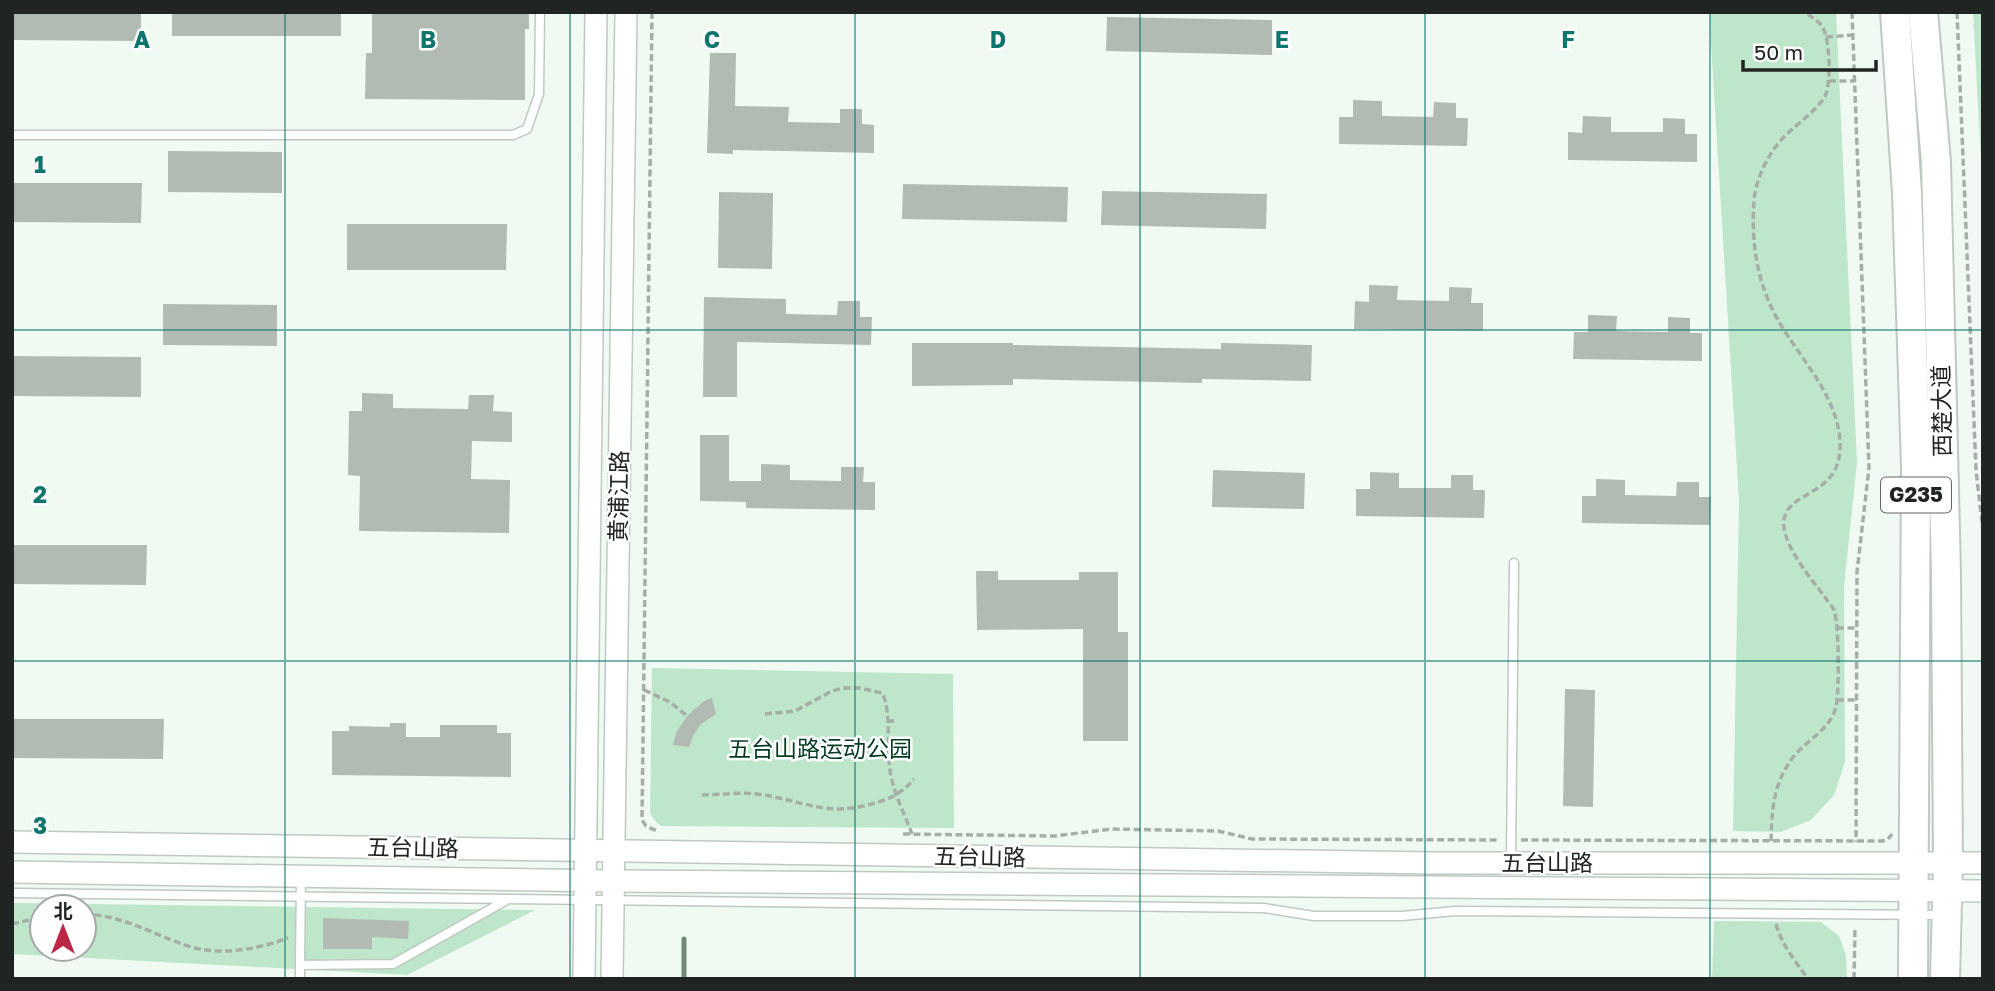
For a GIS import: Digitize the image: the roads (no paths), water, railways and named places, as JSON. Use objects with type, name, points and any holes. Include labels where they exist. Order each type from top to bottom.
[{"type":"highway","name":"西楚大道","points":[[1895,12],[1907,193],[1916,466],[1913,979]]},
{"type":"highway","name":"西楚大道","points":[[1923,12],[1936,162],[1946,573],[1945,979]]},
{"type":"main road","name":"黄浦江路","points":[[584,979],[596,12]]},
{"type":"main road","name":"黄浦江路","points":[[612,979],[626,12]]},
{"type":"main road","name":"五台山路","points":[[12,842],[1511,863],[1856,864],[1914,890]]},
{"type":"main road","points":[[1947,890],[1983,863]]},
{"type":"main road","name":"五台山路","points":[[12,872],[301,886],[614,890],[1947,890]]},
{"type":"main road","points":[[1947,890],[1983,891]]},
{"type":"lane","points":[[12,135],[513,135],[527,129],[539,94],[540,12]]},
{"type":"lane","points":[[1511,863],[1514,563]]},
{"type":"lane","points":[[12,893],[301,886],[508,900],[585,889]]},
{"type":"lane","points":[[300,979],[301,886]]},
{"type":"lane","points":[[614,890],[1264,908],[1314,916],[1402,916],[1455,911],[1855,914],[1914,890]]},
{"type":"lane","points":[[300,965],[393,964],[508,900]]},
{"type":"waterway","points":[[684,939],[684,979]]},
{"type":"park label","name":"五台山路运动公园","points":[[820,749]]}]
